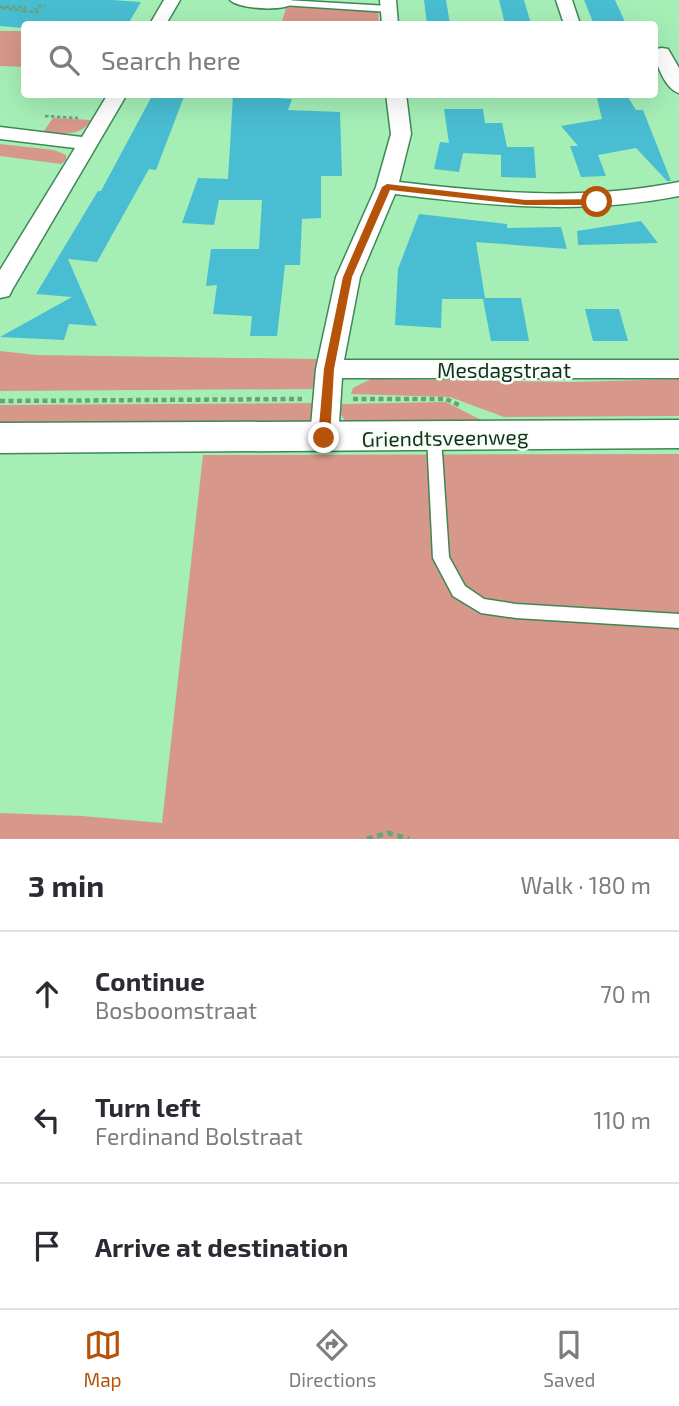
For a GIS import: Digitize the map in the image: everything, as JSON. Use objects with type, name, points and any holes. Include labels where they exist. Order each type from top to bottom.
[{"type":"street","points":[[160,21],[172,0]]},
{"type":"street","points":[[238,0],[285,3]]},
{"type":"street","points":[[564,0],[571,21]]},
{"type":"street","points":[[665,53],[679,87]]},
{"type":"street","points":[[0,290],[116,98]]},
{"type":"street","points":[[324,438],[329,369],[348,277],[387,187],[401,134],[397,98]]},
{"type":"street","points":[[2,135],[89,144]]},
{"type":"street","points":[[387,187],[525,203],[643,198],[679,189]]},
{"type":"street","name":"Mesdagstraat","points":[[329,369],[679,369]]},
{"type":"street","name":"Griendtsveenweg","points":[[0,438],[679,434]]},
{"type":"lane","points":[[285,3],[389,11]]},
{"type":"lane","points":[[434,437],[441,558],[459,591],[481,606],[516,611],[679,621]]},
{"type":"path","points":[[34,11],[38,6],[45,6]]},
{"type":"path","points":[[2,8],[40,12]]},
{"type":"path","points":[[38,116],[103,120]]},
{"type":"path","points":[[368,839],[377,833],[394,833],[409,839]]},
{"type":"shaded area","points":[[287,5],[378,10],[379,21],[282,21]]},
{"type":"shaded area","points":[[0,31],[21,31],[21,67],[0,66]]},
{"type":"shaded area","points":[[53,118],[91,120],[82,130],[76,132],[43,132]]},
{"type":"shaded area","points":[[0,144],[54,150],[66,155],[66,160],[61,164],[0,156]]},
{"type":"shaded area","points":[[0,351],[36,355],[317,359],[314,389],[0,391]]},
{"type":"shaded area","points":[[371,379],[575,382],[679,379],[679,416],[504,417],[450,397],[351,394],[353,388]]},
{"type":"shaded area","points":[[446,402],[489,424],[348,425],[340,413],[342,404]]},
{"type":"shaded area","points":[[317,403],[317,412],[308,425],[0,425],[0,405]]},
{"type":"shaded area","points":[[679,454],[679,839],[0,839],[0,813],[162,823],[203,455]]},
{"type":"building","points":[[0,0],[141,2],[130,21],[21,21],[21,28],[0,26]]},
{"type":"building","points":[[424,0],[446,0],[450,21],[427,21]]},
{"type":"building","points":[[499,0],[524,0],[530,21],[504,21]]},
{"type":"building","points":[[584,0],[615,0],[625,21],[593,21]]},
{"type":"building","points":[[151,98],[183,98],[156,170],[149,169],[97,262],[68,259],[97,326],[69,324],[64,340],[0,337],[72,297],[36,294],[98,191],[101,191]]},
{"type":"building","points":[[233,98],[292,99],[288,110],[340,112],[342,176],[321,176],[321,218],[302,219],[300,265],[285,265],[277,336],[250,336],[252,316],[213,314],[217,285],[206,286],[211,249],[259,249],[262,200],[219,200],[214,225],[182,223],[198,178],[228,179]]},
{"type":"building","points":[[597,98],[628,98],[636,110],[643,110],[671,181],[667,181],[636,148],[598,155],[606,176],[581,177],[570,146],[578,146],[561,126],[602,119]]},
{"type":"building","points":[[444,109],[483,109],[485,123],[502,123],[507,147],[534,147],[536,178],[501,177],[501,155],[463,153],[459,172],[434,169],[440,142],[449,143]]},
{"type":"building","points":[[419,214],[507,224],[507,228],[561,227],[567,249],[476,242],[485,298],[521,298],[529,341],[491,341],[483,299],[442,299],[441,328],[395,325],[398,269]]},
{"type":"building","points":[[641,221],[658,243],[578,245],[577,231]]},
{"type":"building","points":[[585,309],[619,309],[628,341],[593,341]]},
{"type":"route","points":[[324,438],[329,369],[348,277],[387,187],[525,203],[597,202]]}]
